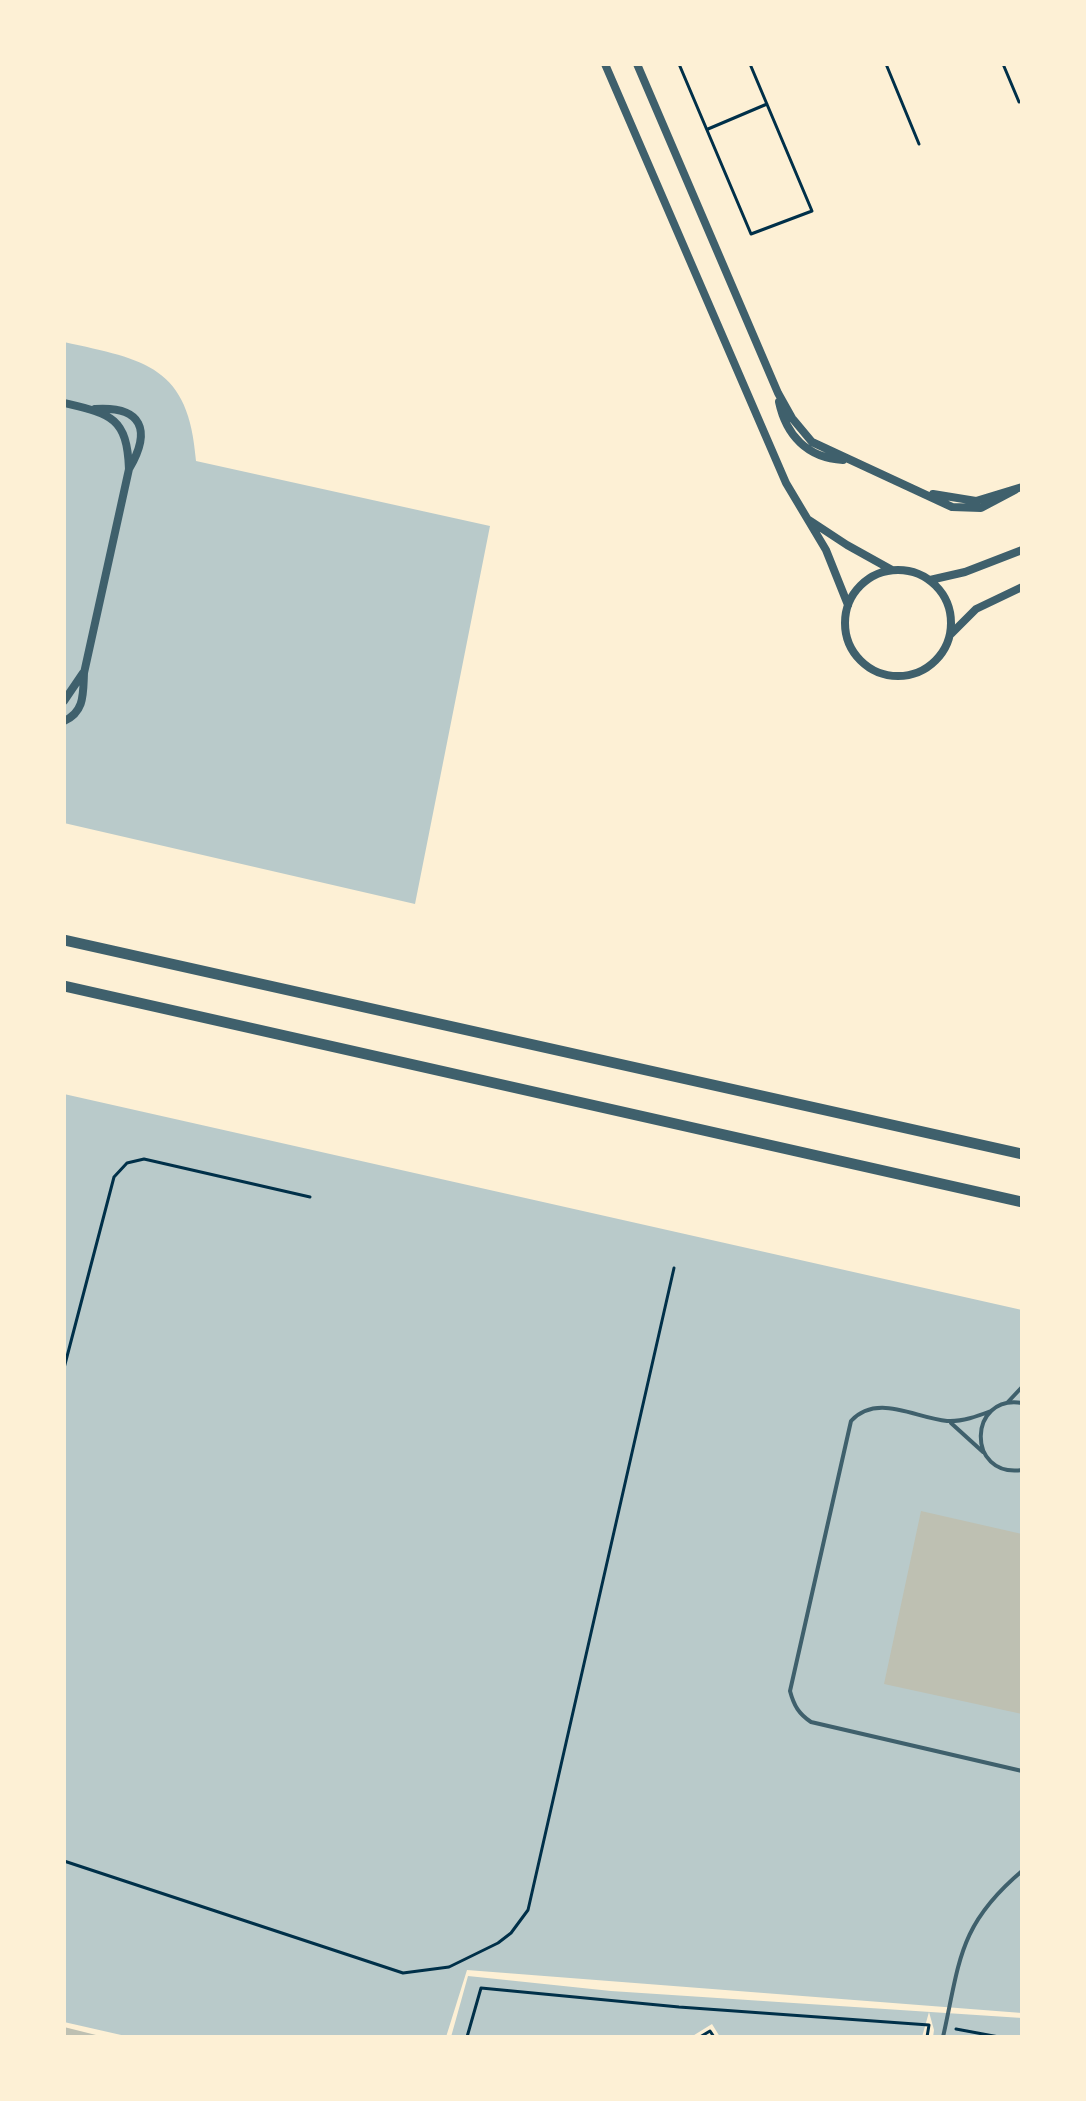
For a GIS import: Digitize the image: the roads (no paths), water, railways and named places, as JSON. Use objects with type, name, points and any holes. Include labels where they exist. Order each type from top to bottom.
[{"type":"street","points":[[605,64],[786,483],[826,550],[848,605]]},
{"type":"street","points":[[637,64],[778,393],[804,434],[812,442],[848,460],[952,507],[972,509],[990,505],[1018,489]]},
{"type":"street","points":[[64,403],[90,409],[120,409],[137,422],[142,441],[129,469],[84,673],[82,705],[78,713],[64,721]]},
{"type":"street","points":[[90,409],[115,422],[124,431],[129,469]]},
{"type":"street","points":[[806,517],[892,570]]},
{"type":"street","points":[[930,580],[975,568],[1022,550]]},
{"type":"street","points":[[892,570],[912,572],[930,580],[948,604],[951,619],[950,634],[941,654],[925,669],[905,676],[884,674],[864,664],[851,647],[845,626],[848,605],[861,585],[892,570]]},
{"type":"street","points":[[950,634],[976,609],[1022,587]]},
{"type":"street","points":[[64,701],[84,673]]},
{"type":"street","points":[[64,940],[1022,1154]]},
{"type":"street","points":[[64,986],[1022,1202]]},
{"type":"lane","points":[[1022,1387],[1007,1403],[991,1411],[949,1421],[883,1407],[865,1410],[851,1421],[790,1691],[793,1704],[811,1722],[1022,1771]]},
{"type":"lane","points":[[1007,1403],[1022,1403]]},
{"type":"lane","points":[[984,1453],[980,1431],[991,1411]]},
{"type":"lane","points":[[949,1421],[1002,1468],[1022,1470]]},
{"type":"lane","points":[[943,2037],[967,1937],[977,1917],[999,1891],[1022,1871]]}]
